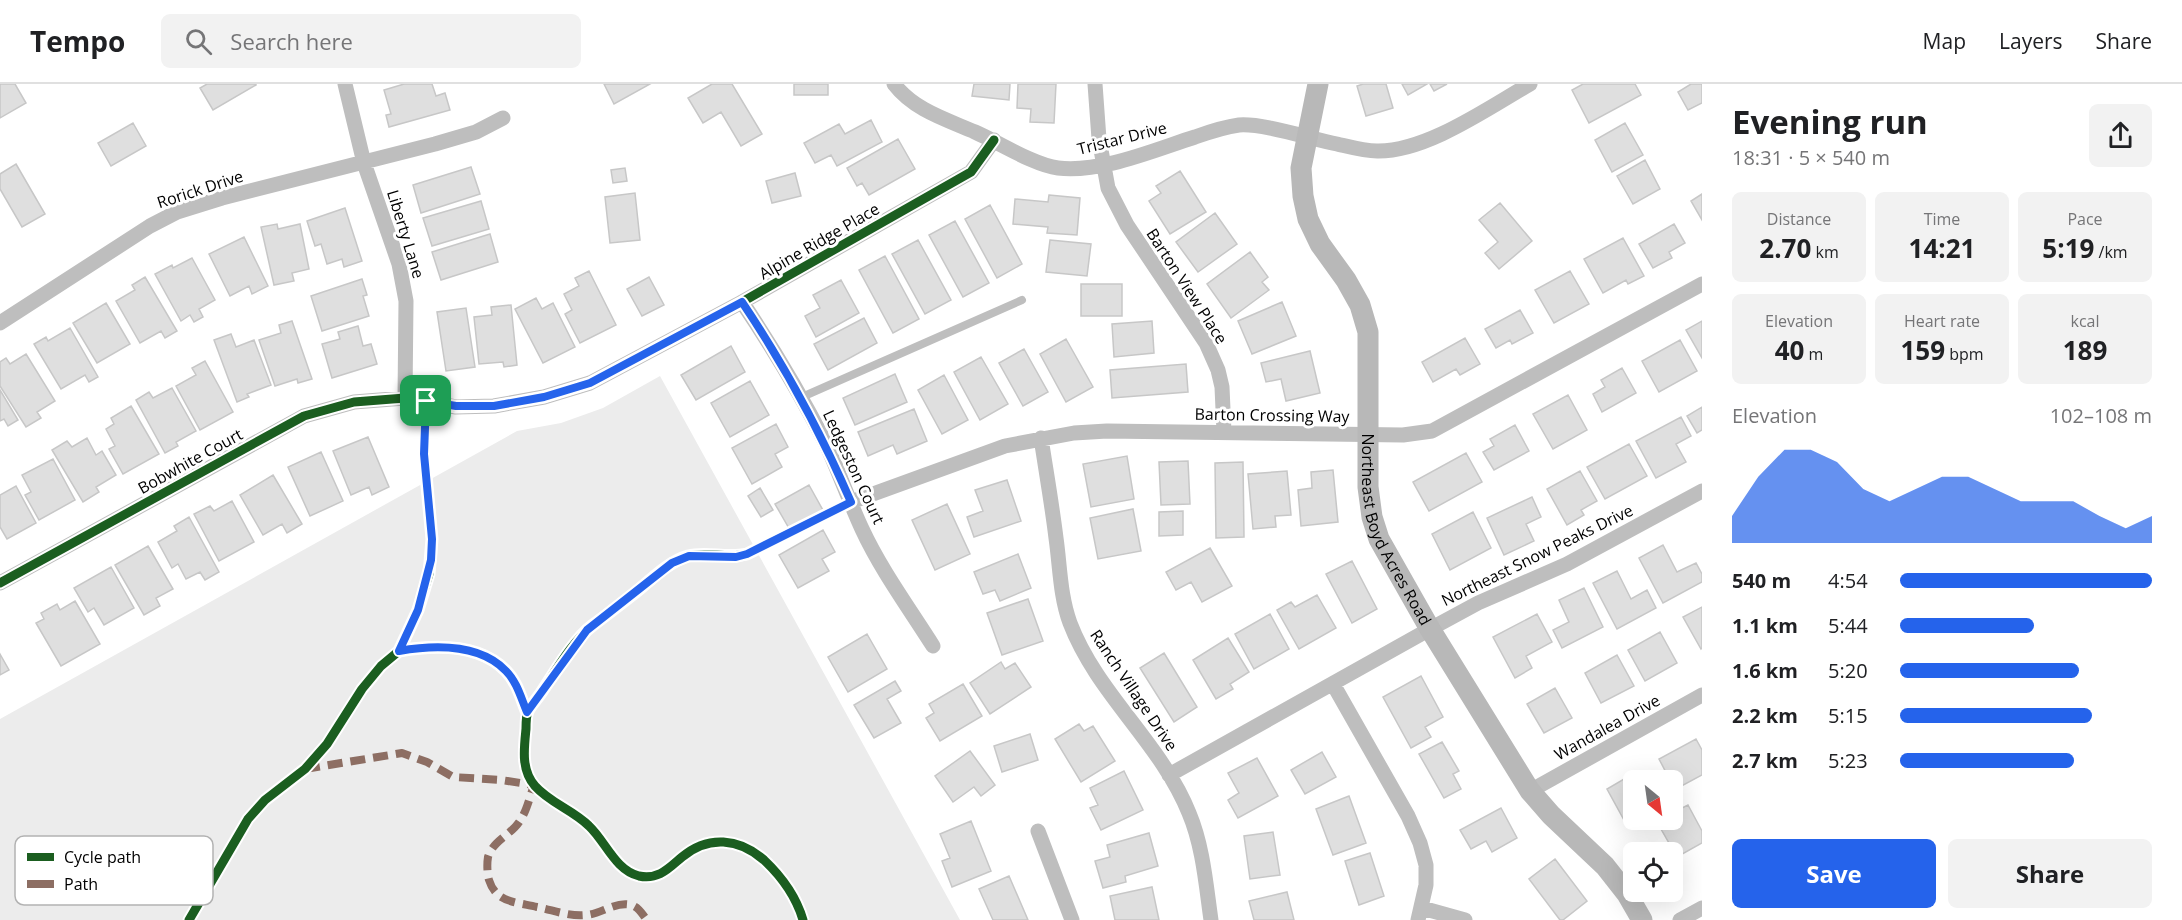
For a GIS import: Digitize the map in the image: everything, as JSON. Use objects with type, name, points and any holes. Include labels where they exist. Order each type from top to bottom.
[{"type":"street","name":"Liberty Lane","points":[[345,84],[364,163],[399,264],[406,301],[405,398]]},
{"type":"street","name":"Tristar Drive","points":[[894,84],[902,95],[918,107],[1056,168],[1078,168],[1103,164],[1240,125],[1378,151],[1405,148],[1454,127],[1530,84]]},
{"type":"street","name":"Barton View Place","points":[[1095,84],[1103,164],[1108,188],[1127,225],[1206,343],[1218,370],[1222,387],[1224,432]]},
{"type":"street","name":"Northeast Boyd Acres Road","points":[[1318,84],[1301,168],[1303,196],[1308,219],[1320,244],[1346,280],[1360,305],[1368,332],[1370,366],[1367,435],[1368,487],[1375,528],[1388,559],[1530,791],[1551,815],[1605,866],[1627,894],[1642,920]]},
{"type":"street","name":"Rorick Drive","points":[[0,323],[150,226],[177,212],[222,198],[364,163],[476,132],[503,118]]},
{"type":"street","name":"Alpine Ridge Place","points":[[405,398],[456,406],[494,406],[544,397],[590,383],[742,302],[971,172],[994,140]]},
{"type":"street","name":"Barton Crossing Way","points":[[851,502],[1005,446],[1074,433],[1107,431],[1403,435],[1432,430],[1461,417],[1702,284]]},
{"type":"street","name":"Ledgeston Court","points":[[742,302],[774,349],[802,397],[827,446],[862,530],[933,646]]},
{"type":"street","name":"Bobwhite Court","points":[[0,583],[304,416],[354,402],[405,398]]},
{"type":"street","name":"Ranch Village Drive","points":[[1041,438],[1063,595],[1070,622],[1080,646],[1169,775],[1189,813],[1199,846],[1211,920]]},
{"type":"street","name":"Northeast Snow Peaks Drive","points":[[1169,775],[1478,603],[1567,564],[1702,491]]},
{"type":"street","points":[[1334,684],[1408,816],[1420,843],[1426,865],[1426,885],[1420,914],[1465,920]]},
{"type":"street","name":"Wandalea Drive","points":[[1530,791],[1702,695]]},
{"type":"street","points":[[1038,831],[1072,920]]},
{"type":"street","points":[[1680,920],[1702,908]]},
{"type":"lane","points":[[802,397],[1022,300]]},
{"type":"shaded area","points":[[660,376],[960,920],[0,920],[0,719],[517,431],[561,423],[603,408]]},
{"type":"building","points":[[0,84],[15,84],[26,103],[0,118]]},
{"type":"building","points":[[207,84],[256,85],[213,110],[200,88]]},
{"type":"building","points":[[404,84],[432,84],[436,96],[445,93],[450,110],[389,127],[386,115],[391,114],[384,90]]},
{"type":"building","points":[[604,84],[650,84],[614,104]]},
{"type":"building","points":[[712,84],[732,84],[762,134],[741,146],[721,112],[703,123],[688,98]]},
{"type":"building","points":[[794,84],[828,84],[828,95],[794,95]]},
{"type":"building","points":[[974,84],[1010,84],[1009,100],[972,96]]},
{"type":"building","points":[[1018,84],[1056,84],[1054,123],[1030,122],[1031,109],[1017,108]]},
{"type":"building","points":[[1386,84],[1393,108],[1366,116],[1357,86]]},
{"type":"building","points":[[1402,84],[1427,84],[1408,95]]},
{"type":"building","points":[[1430,84],[1447,84],[1434,91]]},
{"type":"building","points":[[1583,84],[1635,84],[1641,95],[1589,123],[1572,90]]},
{"type":"building","points":[[1691,84],[1702,84],[1702,103],[1688,110],[1678,92]]},
{"type":"building","points":[[871,120],[882,142],[837,166],[831,155],[815,163],[804,143],[839,124],[845,134]]},
{"type":"building","points":[[133,123],[146,146],[111,166],[98,143]]},
{"type":"building","points":[[1625,123],[1643,155],[1612,172],[1595,140]]},
{"type":"building","points":[[898,139],[915,169],[869,195],[862,183],[857,186],[847,168]]},
{"type":"building","points":[[1645,160],[1660,189],[1633,204],[1617,176]]},
{"type":"building","points":[[16,164],[45,214],[22,227],[0,189],[0,174]]},
{"type":"building","points":[[471,167],[480,194],[421,213],[413,185]]},
{"type":"building","points":[[625,168],[627,181],[613,183],[611,170]]},
{"type":"building","points":[[1180,171],[1206,212],[1170,234],[1149,201],[1161,193],[1156,186]]},
{"type":"building","points":[[795,173],[801,196],[772,203],[766,181]]},
{"type":"building","points":[[635,193],[640,240],[610,243],[605,197]]},
{"type":"building","points":[[1702,194],[1702,220],[1691,201]]},
{"type":"building","points":[[1049,195],[1080,198],[1077,235],[1047,233],[1048,227],[1013,224],[1015,199],[1048,202]]},
{"type":"building","points":[[481,201],[489,229],[432,246],[423,218]]},
{"type":"building","points":[[1500,203],[1532,241],[1499,269],[1485,253],[1498,242],[1479,220]]},
{"type":"building","points":[[990,205],[1022,264],[997,278],[965,219]]},
{"type":"building","points":[[345,208],[362,261],[344,267],[342,259],[327,264],[321,244],[315,246],[307,221]]},
{"type":"building","points":[[1215,213],[1237,244],[1198,272],[1176,242]]},
{"type":"building","points":[[955,221],[989,283],[963,297],[929,235]]},
{"type":"building","points":[[277,224],[278,229],[300,224],[309,269],[292,273],[294,281],[274,285],[261,227]]},
{"type":"building","points":[[1674,224],[1685,243],[1669,252],[1672,258],[1653,268],[1639,244]]},
{"type":"building","points":[[490,234],[498,262],[441,280],[432,252]]},
{"type":"building","points":[[244,237],[268,286],[252,294],[249,286],[230,296],[209,254]]},
{"type":"building","points":[[1623,238],[1644,276],[1628,284],[1626,280],[1603,293],[1584,259]]},
{"type":"building","points":[[918,240],[951,300],[925,314],[892,254]]},
{"type":"building","points":[[1050,240],[1091,244],[1087,276],[1046,272]]},
{"type":"building","points":[[1250,252],[1268,277],[1262,282],[1269,290],[1231,318],[1207,284]]},
{"type":"building","points":[[885,256],[919,319],[893,333],[859,270]]},
{"type":"building","points":[[192,258],[215,300],[199,309],[203,317],[194,322],[190,315],[181,321],[155,274]]},
{"type":"building","points":[[589,271],[616,325],[580,343],[565,314],[572,310],[564,294],[579,286],[575,278]]},
{"type":"building","points":[[1570,271],[1589,304],[1554,323],[1535,290]]},
{"type":"building","points":[[145,277],[177,331],[165,338],[161,331],[140,343],[116,301],[135,290],[132,285]]},
{"type":"building","points":[[649,277],[664,305],[642,316],[627,289]]},
{"type":"building","points":[[362,279],[367,295],[363,296],[369,316],[322,331],[311,296]]},
{"type":"building","points":[[841,280],[859,313],[816,337],[805,316],[820,308],[813,295]]},
{"type":"building","points":[[1081,284],[1122,284],[1122,316],[1081,316]]},
{"type":"building","points":[[536,298],[542,309],[553,303],[575,347],[543,363],[515,309]]},
{"type":"building","points":[[1282,302],[1296,336],[1252,354],[1238,321]]},
{"type":"building","points":[[106,303],[130,344],[97,363],[73,323]]},
{"type":"building","points":[[511,305],[517,365],[504,367],[503,362],[479,364],[474,317],[492,315],[491,307]]},
{"type":"building","points":[[466,308],[475,367],[446,371],[437,312]]},
{"type":"building","points":[[1520,310],[1533,333],[1512,344],[1510,340],[1496,348],[1485,329]]},
{"type":"building","points":[[864,318],[877,343],[828,370],[814,344]]},
{"type":"building","points":[[292,321],[312,379],[298,383],[297,379],[275,386],[259,340],[281,333],[279,325]]},
{"type":"building","points":[[1152,321],[1154,353],[1114,357],[1112,324]]},
{"type":"building","points":[[1702,321],[1702,358],[1686,330]]},
{"type":"building","points":[[358,326],[363,346],[371,344],[377,364],[332,378],[322,344],[340,339],[338,332]]},
{"type":"building","points":[[70,328],[98,377],[89,382],[85,375],[61,389],[34,344],[46,337],[48,341]]},
{"type":"building","points":[[231,334],[236,347],[254,340],[271,385],[247,394],[249,397],[237,402],[214,340]]},
{"type":"building","points":[[1465,338],[1480,364],[1460,375],[1456,369],[1433,382],[1422,362]]},
{"type":"building","points":[[1066,339],[1093,387],[1066,402],[1040,354]]},
{"type":"building","points":[[1680,340],[1697,371],[1659,392],[1642,361]]},
{"type":"building","points":[[731,346],[745,372],[696,400],[681,375]]},
{"type":"building","points":[[1024,349],[1048,392],[1023,406],[999,363]]},
{"type":"building","points":[[1310,351],[1320,393],[1286,401],[1281,379],[1266,382],[1261,363]]},
{"type":"building","points":[[26,354],[55,401],[37,412],[41,418],[26,427],[0,386],[0,362],[6,358],[10,364]]},
{"type":"building","points":[[981,357],[1008,404],[980,420],[954,372]]},
{"type":"building","points":[[205,361],[233,412],[200,430],[176,386],[196,375],[192,368]]},
{"type":"building","points":[[1186,364],[1188,392],[1112,398],[1110,370]]},
{"type":"building","points":[[1622,368],[1636,393],[1602,412],[1593,394],[1605,387],[1601,380]]},
{"type":"building","points":[[895,374],[907,402],[855,425],[843,398]]},
{"type":"building","points":[[944,375],[968,420],[942,434],[918,390]]},
{"type":"building","points":[[750,381],[769,415],[730,437],[711,403]]},
{"type":"building","points":[[172,388],[196,431],[176,442],[178,446],[165,453],[136,400],[149,392],[153,398]]},
{"type":"building","points":[[0,390],[18,420],[8,426],[4,419],[0,421]]},
{"type":"building","points":[[1568,395],[1587,430],[1553,449],[1533,414]]},
{"type":"building","points":[[131,406],[159,454],[123,474],[109,449],[115,446],[106,429],[114,424],[111,418]]},
{"type":"building","points":[[1702,407],[1702,430],[1697,433],[1687,416]]},
{"type":"building","points":[[914,409],[927,441],[897,454],[893,445],[868,456],[858,432]]},
{"type":"building","points":[[1681,417],[1691,436],[1676,444],[1686,462],[1656,478],[1636,441]]},
{"type":"building","points":[[776,424],[788,447],[775,454],[782,467],[752,484],[732,448]]},
{"type":"building","points":[[1515,425],[1529,451],[1494,470],[1483,452],[1494,446],[1490,439]]},
{"type":"building","points":[[368,437],[389,487],[372,495],[369,487],[351,495],[333,451]]},
{"type":"building","points":[[87,438],[96,455],[102,451],[116,475],[96,487],[99,492],[83,502],[52,450],[67,441],[72,447]]},
{"type":"building","points":[[1629,444],[1647,476],[1605,499],[1587,467]]},
{"type":"building","points":[[321,452],[343,501],[310,516],[288,467]]},
{"type":"building","points":[[1466,453],[1482,482],[1429,511],[1413,482]]},
{"type":"building","points":[[1127,456],[1134,499],[1091,507],[1083,464]]},
{"type":"building","points":[[53,459],[75,500],[39,520],[25,495],[31,492],[22,475]]},
{"type":"building","points":[[1188,461],[1190,504],[1161,505],[1159,462]]},
{"type":"building","points":[[1243,462],[1244,537],[1216,538],[1215,463]]},
{"type":"building","points":[[1333,470],[1338,522],[1301,526],[1298,490],[1312,488],[1311,472]]},
{"type":"building","points":[[1287,471],[1291,515],[1275,516],[1276,527],[1253,529],[1248,474]]},
{"type":"building","points":[[1580,471],[1597,501],[1581,510],[1584,515],[1567,525],[1547,489]]},
{"type":"building","points":[[273,475],[302,524],[287,533],[282,524],[263,535],[240,495]]},
{"type":"building","points":[[1007,480],[1021,521],[974,537],[967,517],[983,511],[975,490]]},
{"type":"building","points":[[809,485],[824,512],[790,530],[775,504]]},
{"type":"building","points":[[16,486],[36,523],[7,539],[0,527],[0,495]]},
{"type":"building","points":[[760,488],[773,510],[761,517],[748,496]]},
{"type":"building","points":[[1532,497],[1541,517],[1526,524],[1534,541],[1504,555],[1487,518]]},
{"type":"building","points":[[232,501],[254,542],[219,561],[194,514],[210,506],[214,511]]},
{"type":"building","points":[[947,504],[970,554],[935,570],[912,520]]},
{"type":"building","points":[[1133,509],[1141,551],[1098,559],[1090,518]]},
{"type":"building","points":[[1183,511],[1183,535],[1159,536],[1159,512]]},
{"type":"building","points":[[1473,512],[1491,548],[1450,570],[1432,534]]},
{"type":"building","points":[[189,517],[219,572],[205,580],[200,572],[186,579],[178,564],[172,568],[158,542],[177,531],[174,526]]},
{"type":"building","points":[[823,530],[835,552],[822,559],[829,571],[798,588],[779,555]]},
{"type":"building","points":[[1663,545],[1677,572],[1696,563],[1702,574],[1702,582],[1663,603],[1639,558]]},
{"type":"building","points":[[148,546],[173,589],[156,598],[160,606],[144,615],[115,565]]},
{"type":"building","points":[[1210,548],[1232,586],[1202,602],[1191,582],[1176,590],[1166,572]]},
{"type":"building","points":[[1018,554],[1031,588],[1000,601],[995,590],[983,594],[974,572]]},
{"type":"building","points":[[1352,561],[1377,609],[1352,623],[1326,574]]},
{"type":"building","points":[[111,567],[134,608],[104,625],[94,608],[88,612],[74,588]]},
{"type":"building","points":[[1617,571],[1631,599],[1647,590],[1656,608],[1617,629],[1593,583]]},
{"type":"building","points":[[1584,588],[1603,627],[1562,648],[1553,630],[1569,622],[1559,600]]},
{"type":"building","points":[[1317,595],[1336,628],[1299,649],[1277,610],[1291,602],[1295,607]]},
{"type":"building","points":[[1028,599],[1043,641],[1002,655],[987,613]]},
{"type":"building","points":[[75,601],[100,644],[61,666],[36,623],[44,619],[41,613],[57,604],[60,610]]},
{"type":"building","points":[[1702,607],[1702,648],[1701,649],[1683,617]]},
{"type":"building","points":[[1270,614],[1289,649],[1254,669],[1235,634]]},
{"type":"building","points":[[1537,614],[1552,642],[1526,656],[1532,668],[1515,678],[1493,637]]},
{"type":"building","points":[[1660,632],[1677,663],[1645,681],[1628,650]]},
{"type":"building","points":[[867,634],[887,669],[848,692],[828,657]]},
{"type":"building","points":[[1228,638],[1249,672],[1230,684],[1233,689],[1216,699],[1193,660]]},
{"type":"building","points":[[1164,653],[1197,707],[1174,722],[1140,668]]},
{"type":"building","points":[[0,654],[9,670],[0,675]]},
{"type":"building","points":[[1617,655],[1634,686],[1601,703],[1585,673]]},
{"type":"building","points":[[1001,662],[1005,669],[1015,663],[1031,687],[990,714],[970,683]]},
{"type":"building","points":[[1421,676],[1443,717],[1425,727],[1431,737],[1411,748],[1383,697]]},
{"type":"building","points":[[895,681],[901,691],[887,699],[901,723],[874,738],[854,705]]},
{"type":"building","points":[[963,684],[982,716],[940,741],[926,718],[934,713],[929,704]]},
{"type":"building","points":[[1555,688],[1572,718],[1544,733],[1527,704]]},
{"type":"building","points":[[1079,724],[1084,731],[1093,726],[1115,761],[1081,782],[1055,739]]},
{"type":"building","points":[[1030,734],[1038,760],[1002,772],[994,746]]},
{"type":"building","points":[[1696,739],[1702,750],[1702,775],[1683,785],[1683,770],[1665,770],[1659,759]]},
{"type":"building","points":[[1442,742],[1459,771],[1453,774],[1461,789],[1444,798],[1419,754]]},
{"type":"building","points":[[970,751],[995,785],[981,796],[974,787],[953,802],[935,776]]},
{"type":"building","points":[[1322,752],[1336,777],[1305,794],[1291,770]]},
{"type":"building","points":[[1257,758],[1278,796],[1238,818],[1228,800],[1239,793],[1228,773]]},
{"type":"building","points":[[1124,771],[1143,810],[1101,830],[1090,808],[1098,805],[1090,788]]},
{"type":"building","points":[[1623,780],[1623,818],[1607,789]]},
{"type":"building","points":[[1349,796],[1366,843],[1333,855],[1316,809]]},
{"type":"building","points":[[1688,805],[1702,831],[1702,843],[1683,854],[1683,842],[1668,842],[1662,830],[1683,830],[1683,808]]},
{"type":"building","points":[[1501,808],[1517,838],[1492,852],[1486,841],[1471,849],[1460,830]]},
{"type":"building","points":[[971,821],[991,871],[952,887],[942,861],[950,858],[940,834]]},
{"type":"building","points":[[1273,832],[1280,875],[1250,879],[1244,836]]},
{"type":"building","points":[[1149,833],[1158,866],[1125,876],[1126,882],[1103,888],[1095,861],[1110,857],[1107,845]]},
{"type":"building","points":[[1370,853],[1384,896],[1359,905],[1345,861]]},
{"type":"building","points":[[1555,859],[1587,901],[1563,920],[1560,920],[1529,879]]},
{"type":"building","points":[[1009,876],[1028,920],[993,920],[979,889]]},
{"type":"building","points":[[1152,887],[1159,920],[1115,920],[1110,896]]},
{"type":"building","points":[[1287,892],[1294,920],[1254,920],[1249,901]]},
{"type":"marked path","points":[[305,769],[402,753],[427,762],[453,777],[534,785],[521,819],[494,846],[488,857],[488,877],[492,888],[508,900],[574,915],[592,914],[620,905],[631,905],[638,909],[647,920]]},
{"type":"cycle path","points":[[0,583],[304,416],[354,402],[405,398],[456,407],[494,406],[544,397],[590,383],[742,302],[971,172],[994,140]]},
{"type":"cycle path","points":[[213,879],[248,819],[265,800],[305,769],[327,744],[362,689],[381,666],[399,651],[418,610],[429,574],[432,539],[424,454],[426,401]]},
{"type":"cycle path","points":[[803,920],[788,887],[777,873],[754,853],[734,844],[713,842],[702,845],[658,875],[639,876],[623,868],[589,826],[541,792],[531,780],[524,759],[526,718],[531,706],[578,639],[667,567],[688,556],[747,554],[851,502]]},
{"type":"cycle path","points":[[399,651],[441,647],[456,648],[483,655],[510,675],[527,713]]},
{"type":"cycle path","points":[[189,920],[198,905]]},
{"type":"route","points":[[742,302],[774,349],[802,397],[827,446],[851,502],[747,554],[736,557],[689,556],[672,563],[587,630],[527,712],[516,685],[505,670],[483,654],[451,647],[419,647],[399,651],[418,610],[431,560],[432,539],[424,454],[426,401],[456,406],[494,406],[544,397],[590,383],[742,302]]}]
